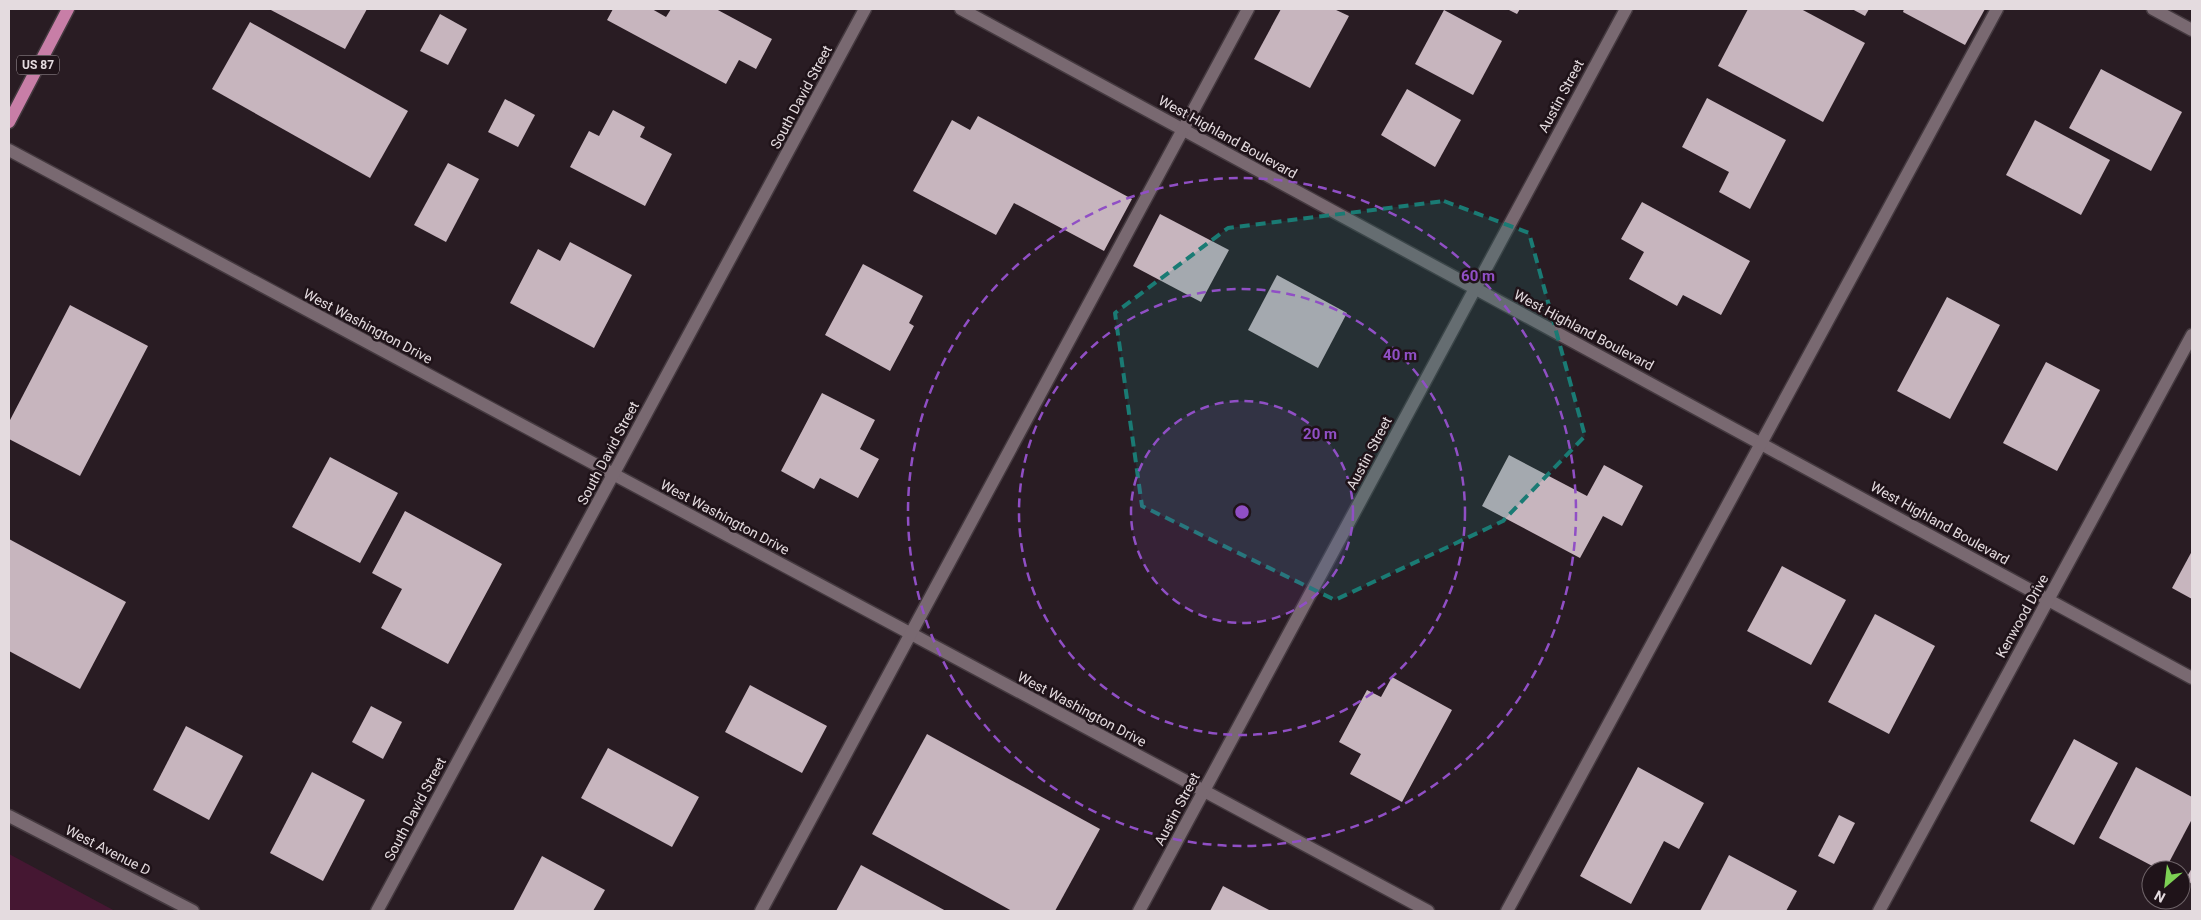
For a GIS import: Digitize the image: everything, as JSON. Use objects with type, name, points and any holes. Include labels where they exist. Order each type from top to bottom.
[{"type":"main road","name":"US 87","points":[[9,122],[68,9]]},
{"type":"street","name":"South David Street","points":[[377,911],[866,9]]},
{"type":"street","name":"West Highland Boulevard","points":[[961,9],[2192,678]]},
{"type":"street","points":[[761,911],[1248,9]]},
{"type":"street","name":"Austin Street","points":[[1139,911],[1626,9]]},
{"type":"street","points":[[1507,911],[1997,9]]},
{"type":"street","points":[[2154,9],[2192,30]]},
{"type":"street","name":"West Washington Drive","points":[[9,150],[1428,911]]},
{"type":"street","name":"Kenwood Drive","points":[[1879,911],[2192,334]]},
{"type":"street","name":"West Avenue D","points":[[9,816],[193,911]]},
{"type":"highlighted area","points":[[1444,201],[1529,233],[1585,436],[1503,521],[1335,600],[1142,506],[1115,313],[1228,228]]},
{"type":"shaded area","points":[[9,854],[115,911],[9,911]]},
{"type":"building","points":[[269,9],[367,9],[345,49]]},
{"type":"building","points":[[613,9],[652,9],[666,17],[671,9],[716,9],[772,39],[756,69],[739,60],[726,84],[607,20]]},
{"type":"building","points":[[1281,9],[1334,9],[1349,16],[1310,88],[1254,59]]},
{"type":"building","points":[[1507,9],[1520,9],[1517,14]]},
{"type":"building","points":[[1748,9],[1801,9],[1865,43],[1823,122],[1718,66]]},
{"type":"building","points":[[1852,9],[1869,9],[1865,16]]},
{"type":"building","points":[[1904,9],[1985,9],[1965,45],[1903,12]]},
{"type":"building","points":[[1444,10],[1502,41],[1473,95],[1415,64]]},
{"type":"building","points":[[440,14],[467,29],[448,65],[420,51]]},
{"type":"building","points":[[250,22],[408,111],[370,178],[212,89]]},
{"type":"building","points":[[2101,69],[2182,112],[2151,171],[2069,128]]},
{"type":"building","points":[[1407,89],[1461,120],[1435,167],[1381,135]]},
{"type":"building","points":[[1707,98],[1786,140],[1750,209],[1719,192],[1729,172],[1682,147]]},
{"type":"building","points":[[505,99],[535,115],[518,147],[488,132]]},
{"type":"building","points":[[613,110],[645,127],[640,137],[672,154],[645,206],[570,167],[589,131],[599,136]]},
{"type":"building","points":[[978,116],[1132,199],[1104,251],[1014,203],[996,235],[913,191],[952,120],[970,130]]},
{"type":"building","points":[[2035,120],[2110,160],[2081,215],[2006,175]]},
{"type":"building","points":[[448,163],[479,179],[446,242],[414,225]]},
{"type":"building","points":[[1642,202],[1750,261],[1721,315],[1683,295],[1677,306],[1629,279],[1644,252],[1621,239]]},
{"type":"building","points":[[1160,214],[1229,250],[1201,302],[1133,266]]},
{"type":"building","points":[[570,242],[632,275],[594,348],[510,303],[538,249],[560,261]]},
{"type":"building","points":[[863,264],[923,296],[909,323],[914,326],[890,371],[825,335]]},
{"type":"building","points":[[1277,275],[1347,313],[1318,368],[1248,330]]},
{"type":"building","points":[[1947,297],[2000,325],[1950,419],[1897,391]]},
{"type":"building","points":[[70,305],[148,346],[80,476],[9,439],[9,422]]},
{"type":"building","points":[[2046,362],[2100,390],[2057,471],[2003,443]]},
{"type":"building","points":[[822,393],[875,420],[860,449],[879,459],[858,498],[820,478],[814,489],[781,471]]},
{"type":"building","points":[[1509,455],[1587,496],[1604,465],[1643,486],[1622,526],[1603,516],[1580,558],[1482,506]]},
{"type":"building","points":[[330,457],[398,493],[360,563],[292,527]]},
{"type":"building","points":[[405,511],[502,564],[448,664],[381,628],[402,589],[372,573]]},
{"type":"building","points":[[9,539],[126,602],[80,689],[9,651]]},
{"type":"building","points":[[2192,551],[2192,599],[2172,588]]},
{"type":"building","points":[[1782,566],[1846,600],[1811,665],[1747,631]]},
{"type":"building","points":[[1875,614],[1935,646],[1889,734],[1828,702]]},
{"type":"building","points":[[1392,677],[1452,710],[1402,802],[1350,774],[1361,754],[1339,742],[1367,690],[1381,697]]},
{"type":"building","points":[[750,685],[827,726],[802,773],[725,732]]},
{"type":"building","points":[[371,706],[402,722],[383,759],[352,742]]},
{"type":"building","points":[[186,726],[243,756],[209,820],[153,790]]},
{"type":"building","points":[[927,734],[1100,829],[1055,911],[1012,911],[872,834]]},
{"type":"building","points":[[2074,739],[2118,763],[2074,845],[2030,821]]},
{"type":"building","points":[[608,748],[699,797],[672,847],[581,798]]},
{"type":"building","points":[[1638,767],[1704,803],[1679,849],[1664,841],[1631,904],[1580,876]]},
{"type":"building","points":[[2136,767],[2192,797],[2192,819],[2170,860],[2141,860],[2099,838]]},
{"type":"building","points":[[312,772],[365,800],[323,881],[270,853]]},
{"type":"building","points":[[1839,815],[1855,823],[1834,864],[1818,856]]},
{"type":"building","points":[[1729,855],[1797,891],[1786,911],[1700,911]]},
{"type":"building","points":[[542,856],[605,890],[593,911],[513,911]]},
{"type":"building","points":[[861,865],[946,911],[836,911]]},
{"type":"building","points":[[1223,886],[1271,911],[1210,911]]}]
